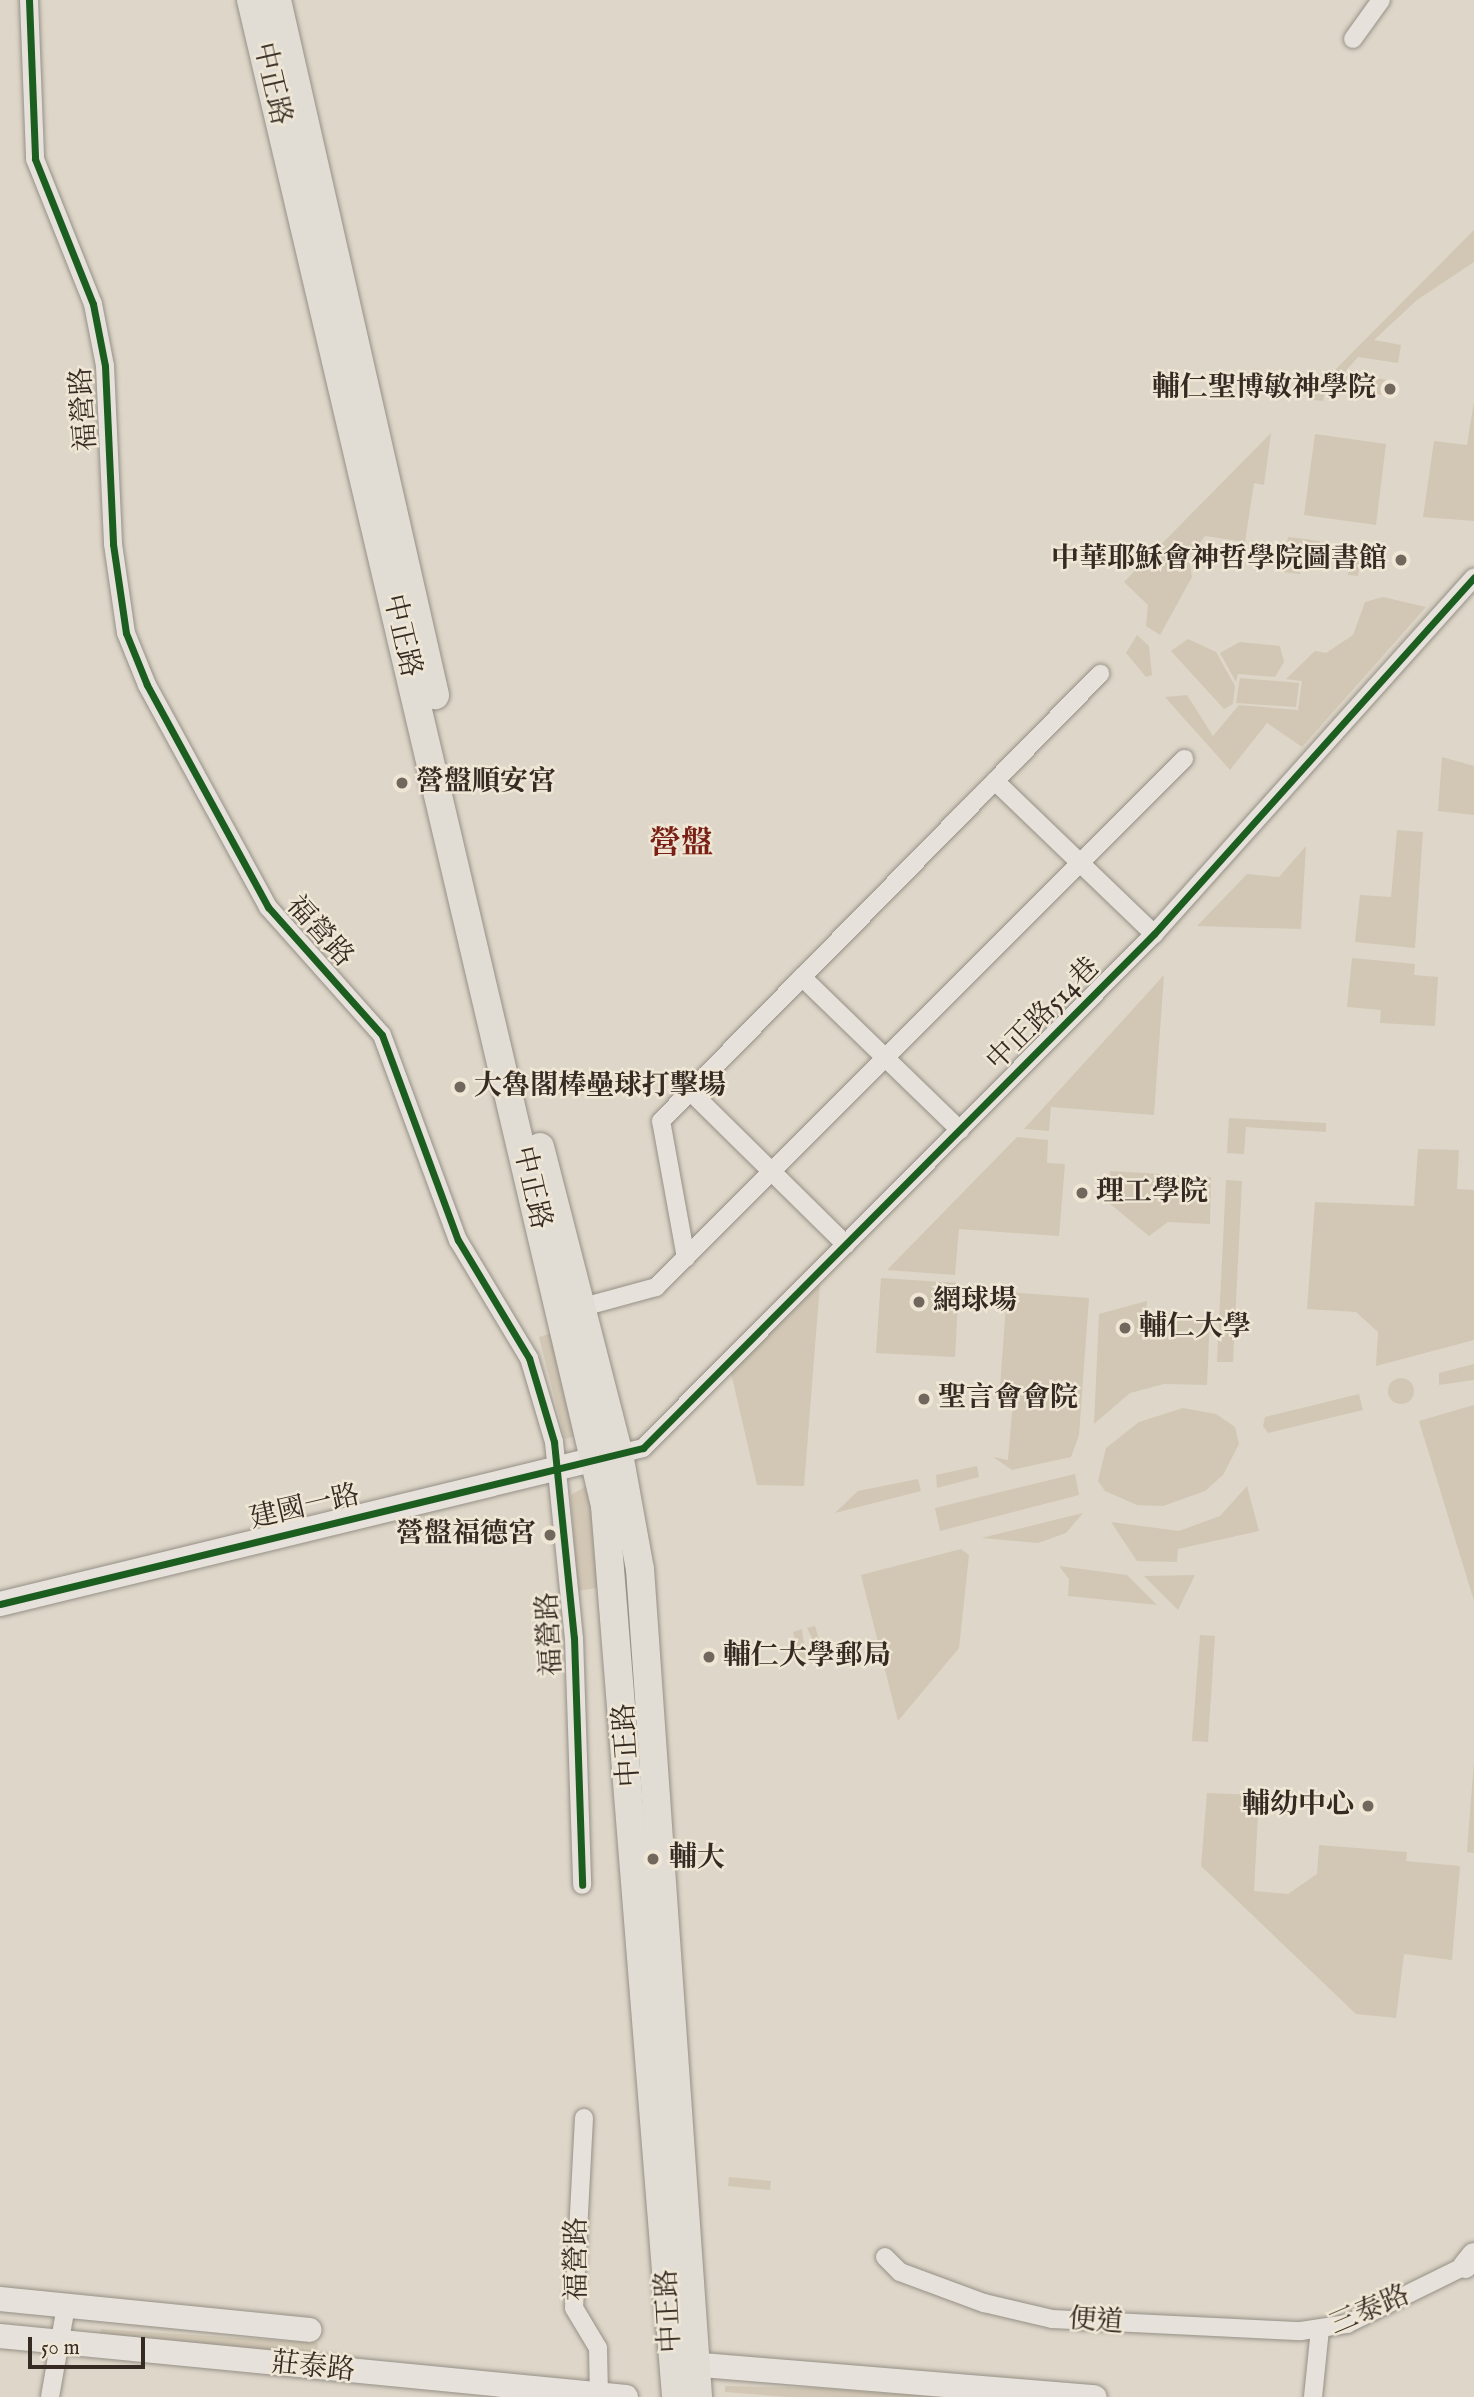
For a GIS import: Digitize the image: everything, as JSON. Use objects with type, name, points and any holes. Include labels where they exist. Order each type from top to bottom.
[{"type":"main road","name":"中正路","points":[[251,0],[607,1456]]},
{"type":"main road","name":"中正路","points":[[277,0],[490,943],[583,1307],[629,1599],[684,2364],[676,2397]]},
{"type":"main road","name":"中正路","points":[[684,2364],[698,2397]]},
{"type":"street","name":"福營路","points":[[29,0],[35,159],[93,304],[105,366],[113,544],[126,633],[147,685],[268,907],[382,1035],[458,1240],[529,1358],[559,1467],[574,1638],[582,1885]]},
{"type":"street","points":[[1353,39],[1381,0]]},
{"type":"street","name":"中正路514巷","points":[[607,1456],[643,1448],[1154,934],[1474,577]]},
{"type":"street","points":[[686,1258],[661,1121],[1100,674]]},
{"type":"street","points":[[583,1307],[656,1287],[1184,759]]},
{"type":"street","points":[[995,781],[1154,934]]},
{"type":"street","points":[[802,977],[960,1130]]},
{"type":"street","points":[[690,1091],[846,1245]]},
{"type":"street","name":"建國一路","points":[[0,1604],[607,1456]]},
{"type":"street","name":"福營路","points":[[584,2118],[574,2308],[598,2348],[599,2396]]},
{"type":"street","name":"便道","points":[[885,2258],[900,2272],[984,2304],[1052,2319],[1320,2329]]},
{"type":"street","name":"三泰路","points":[[1312,2397],[1320,2329],[1347,2325],[1469,2261]]},
{"type":"street","name":"莊泰路","points":[[0,2299],[309,2330]]},
{"type":"street","points":[[50,2397],[62,2343],[66,2306]]},
{"type":"street","name":"莊泰路","points":[[0,2336],[572,2395],[626,2397]]},
{"type":"street","points":[[684,2364],[1095,2397]]},
{"type":"shaded area","points":[[1474,230],[1474,262],[1417,300],[1374,340],[1401,345],[1398,363],[1358,357],[1344,373],[1393,381],[1391,396],[1326,387],[1323,401],[1306,399]]},
{"type":"shaded area","points":[[1474,401],[1474,521],[1423,517],[1434,441],[1467,445]]},
{"type":"shaded area","points":[[1271,433],[1264,485],[1254,483],[1245,542],[1205,536],[1189,557],[1192,577],[1160,635],[1146,626],[1148,605],[1124,582]]},
{"type":"shaded area","points":[[1315,434],[1386,444],[1376,525],[1304,515]]},
{"type":"shaded area","points":[[1288,537],[1320,541],[1317,561],[1302,559],[1300,574],[1283,572]]},
{"type":"shaded area","points":[[1338,544],[1362,547],[1358,576],[1348,575],[1350,557],[1336,555]]},
{"type":"shaded area","points":[[1383,597],[1426,607],[1302,747],[1267,723],[1230,770],[1165,697],[1187,695],[1213,736],[1239,705],[1298,710],[1302,681],[1286,679],[1315,651],[1326,653],[1353,635],[1365,602]]},
{"type":"shaded area","points":[[1137,635],[1149,646],[1152,675],[1146,677],[1126,653]]},
{"type":"shaded area","points":[[1188,639],[1216,652],[1235,686],[1233,704],[1224,709],[1171,651]]},
{"type":"shaded area","points":[[1240,642],[1280,646],[1284,662],[1275,677],[1238,674],[1236,682],[1220,653]]},
{"type":"shaded area","points":[[1240,678],[1299,683],[1296,707],[1236,703]]},
{"type":"shaded area","points":[[1442,757],[1474,766],[1474,815],[1438,811]]},
{"type":"shaded area","points":[[1397,830],[1423,832],[1415,948],[1355,942],[1360,895],[1391,897]]},
{"type":"shaded area","points":[[1306,846],[1301,929],[1197,926],[1247,874],[1279,877]]},
{"type":"shaded area","points":[[1352,958],[1415,964],[1414,975],[1438,977],[1435,1026],[1380,1023],[1381,1010],[1347,1007]]},
{"type":"shaded area","points":[[1164,975],[1154,1115],[1051,1107],[1049,1131],[1024,1129]]},
{"type":"shaded area","points":[[1229,1118],[1326,1123],[1326,1132],[1246,1127],[1244,1154],[1227,1153]]},
{"type":"shaded area","points":[[1017,1137],[1048,1140],[1047,1163],[1065,1164],[1059,1236],[959,1229],[955,1275],[887,1270]]},
{"type":"shaded area","points":[[1418,1149],[1459,1150],[1457,1189],[1474,1190],[1474,1340],[1376,1366],[1378,1332],[1356,1312],[1307,1309],[1315,1202],[1414,1206]]},
{"type":"shaded area","points":[[1110,1171],[1211,1177],[1210,1224],[1168,1222],[1149,1236],[1109,1203]]},
{"type":"shaded area","points":[[1226,1180],[1242,1181],[1233,1362],[1217,1362]]},
{"type":"shaded area","points":[[881,1278],[959,1283],[955,1357],[876,1353]]},
{"type":"shaded area","points":[[820,1283],[804,1486],[757,1485],[731,1373]]},
{"type":"shaded area","points":[[1007,1292],[1089,1298],[1079,1435],[1071,1457],[1012,1470],[993,1457],[1008,1460],[1014,1389],[1000,1387]]},
{"type":"shaded area","points":[[1147,1301],[1146,1313],[1159,1321],[1210,1317],[1207,1385],[1164,1384],[1130,1393],[1094,1424],[1099,1314]]},
{"type":"shaded area","points":[[552,1333],[579,1435],[565,1439],[539,1337]]},
{"type":"shaded area","points":[[1474,1364],[1474,1380],[1439,1385],[1439,1373]]},
{"type":"shaded area","points":[[1401,1378],[1410,1382],[1414,1391],[1410,1400],[1401,1404],[1392,1400],[1388,1391],[1392,1382]]},
{"type":"shaded area","points":[[1359,1394],[1363,1410],[1268,1433],[1263,1426],[1265,1417]]},
{"type":"shaded area","points":[[1474,1405],[1474,1601],[1419,1421]]},
{"type":"shaded area","points":[[1183,1408],[1216,1414],[1235,1427],[1239,1444],[1223,1475],[1205,1491],[1163,1506],[1137,1505],[1105,1491],[1098,1481],[1106,1448],[1139,1422]]},
{"type":"shaded area","points":[[977,1466],[979,1477],[937,1488],[936,1475]]},
{"type":"shaded area","points":[[1075,1474],[1079,1495],[940,1531],[935,1508]]},
{"type":"shaded area","points":[[918,1479],[921,1491],[835,1513],[858,1491]]},
{"type":"shaded area","points":[[590,1484],[603,1587],[577,1591],[571,1495]]},
{"type":"shaded area","points":[[1247,1486],[1259,1531],[1178,1549],[1177,1562],[1137,1561],[1111,1522],[1179,1531],[1220,1516]]},
{"type":"shaded area","points":[[1083,1513],[1066,1533],[1038,1543],[981,1538]]},
{"type":"shaded area","points":[[961,1549],[969,1555],[959,1648],[898,1721],[861,1575]]},
{"type":"shaded area","points":[[1059,1566],[1127,1575],[1157,1605],[1068,1596],[1069,1579]]},
{"type":"shaded area","points":[[1195,1575],[1178,1610],[1144,1576]]},
{"type":"shaded area","points":[[815,1626],[823,1653],[801,1660],[793,1632],[802,1629],[805,1654],[818,1650],[807,1628]]},
{"type":"shaded area","points":[[1200,1635],[1215,1636],[1208,1742],[1192,1741]]},
{"type":"shaded area","points":[[1474,1761],[1474,1853],[1467,1852]]},
{"type":"shaded area","points":[[1207,1793],[1259,1795],[1254,1891],[1288,1894],[1317,1874],[1319,1845],[1407,1852],[1406,1861],[1460,1866],[1452,1960],[1404,1954],[1396,2018],[1356,2014],[1201,1866]]},
{"type":"shaded area","points":[[729,2177],[771,2181],[770,2190],[728,2186]]},
{"type":"shaded area","points":[[101,2329],[318,2343],[317,2357],[100,2335]]},
{"type":"shaded area","points":[[725,2386],[820,2388],[934,2397],[788,2397],[725,2392]]},
{"type":"cycle path","points":[[29,0],[35,159],[93,304],[105,366],[113,544],[126,633],[147,685],[268,907],[382,1035],[458,1240],[529,1358],[554,1442],[574,1638],[582,1885]]},
{"type":"cycle path","points":[[0,1604],[643,1448],[1154,934],[1474,577]]},
{"type":"place","name":"輔仁聖博敏神學院","points":[[1390,389]]},
{"type":"place","name":"中華耶穌會神哲學院圖書館","points":[[1401,560]]},
{"type":"place","name":"營盤順安宮","points":[[402,783]]},
{"type":"place","name":"大魯閣棒壘球打擊場","points":[[460,1087]]},
{"type":"place","name":"理工學院","points":[[1082,1193]]},
{"type":"place","name":"網球場","points":[[919,1302]]},
{"type":"place","name":"輔仁大學","points":[[1125,1328]]},
{"type":"place","name":"聖言會會院","points":[[924,1399]]},
{"type":"place","name":"營盤福德宮","points":[[550,1535]]},
{"type":"place","name":"輔仁大學郵局","points":[[709,1657]]},
{"type":"place","name":"輔幼中心","points":[[1368,1806]]},
{"type":"place","name":"輔大","points":[[653,1859]]},
{"type":"district","name":"營盤","points":[[681,845]]}]
